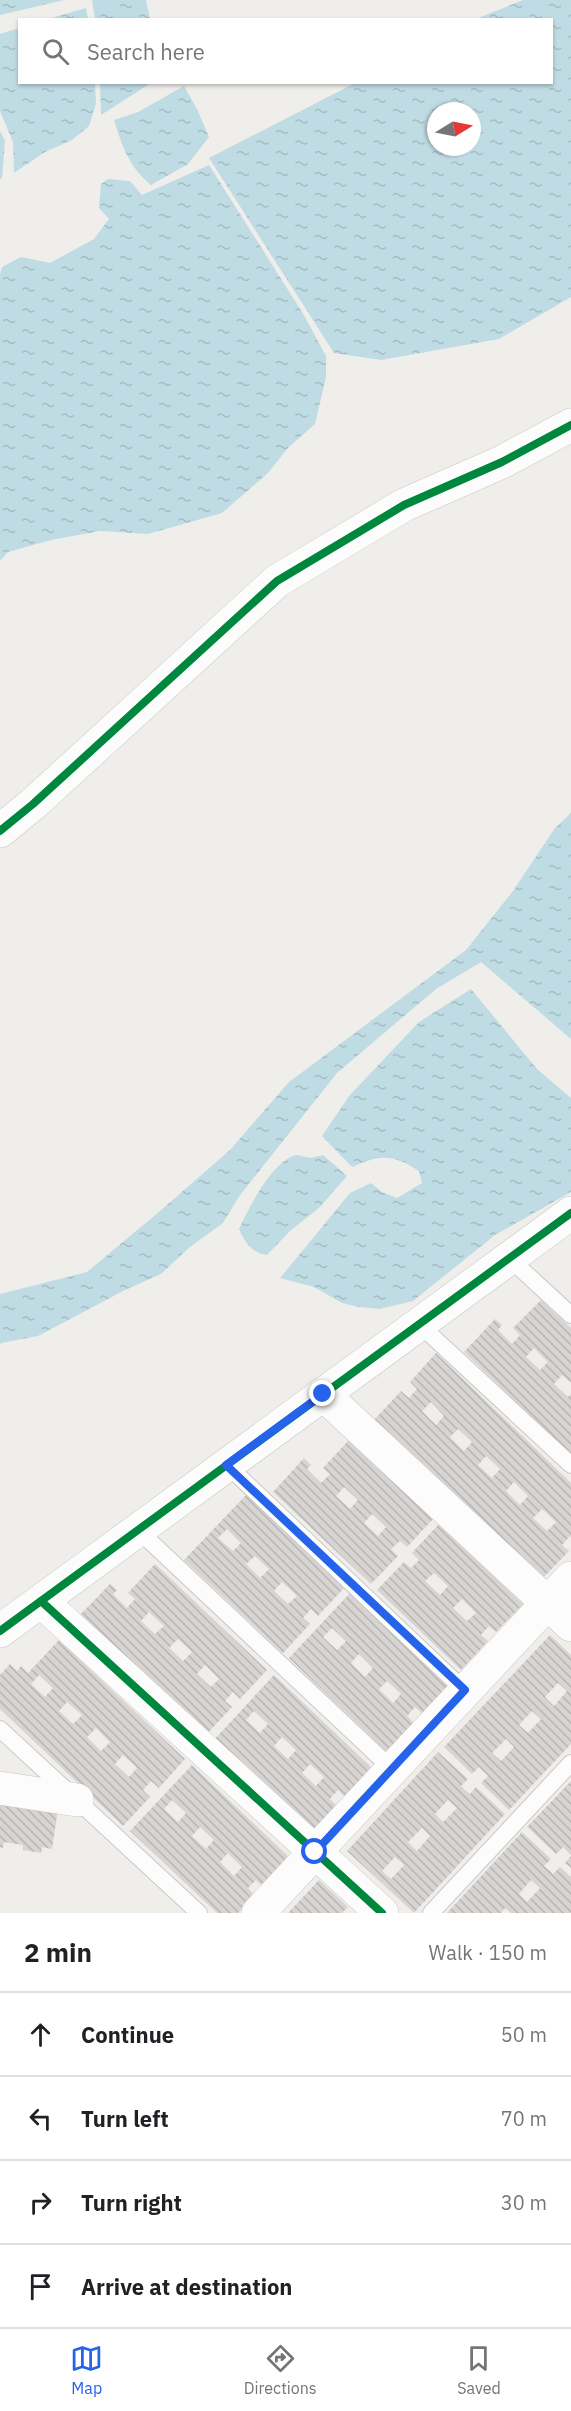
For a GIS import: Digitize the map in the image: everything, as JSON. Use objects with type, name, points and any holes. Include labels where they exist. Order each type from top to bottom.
[{"type":"street","points":[[0,831],[33,804],[277,581],[404,505],[502,462],[571,426]]},
{"type":"street","points":[[0,1631],[571,1213]]},
{"type":"street","points":[[323,1394],[559,1614]]},
{"type":"street","points":[[258,1913],[465,1690],[559,1614],[571,1578]]},
{"type":"street","points":[[41,1601],[382,1913]]},
{"type":"street","points":[[0,1788],[77,1800]]},
{"type":"lane","points":[[509,1258],[571,1315]]},
{"type":"lane","points":[[419,1324],[571,1465]]},
{"type":"lane","points":[[226,1465],[465,1690]]},
{"type":"lane","points":[[138,1530],[392,1769]]},
{"type":"lane","points":[[0,1729],[199,1913]]},
{"type":"lane","points":[[431,1913],[571,1763]]},
{"type":"water","points":[[0,0],[64,0],[0,15]]},
{"type":"water","points":[[92,0],[146,0],[150,18],[95,18]]},
{"type":"water","points":[[523,0],[571,0],[571,297],[499,339],[381,360],[334,353],[209,158],[353,84],[553,84],[553,18],[478,18]]},
{"type":"water","points":[[86,8],[88,18],[51,18]]},
{"type":"water","points":[[18,28],[18,84],[95,84],[96,104],[89,126],[72,140],[45,152],[14,173],[13,142],[0,111],[0,34]]},
{"type":"water","points":[[100,84],[149,84],[101,115]]},
{"type":"water","points":[[184,86],[209,137],[188,164],[151,185],[132,163],[123,147],[114,120],[138,112]]},
{"type":"water","points":[[0,131],[5,141],[2,178],[0,179]]},
{"type":"water","points":[[209,165],[304,315],[326,356],[326,377],[315,424],[288,448],[268,473],[222,513],[148,534],[100,531],[51,540],[8,552],[0,561],[0,274],[2,267],[21,257],[50,263],[94,239],[109,219],[99,208],[101,184],[108,179],[130,181],[142,195]]},
{"type":"water","points":[[571,813],[571,1039],[481,962],[436,989],[337,1073],[240,1195],[223,1223],[190,1247],[161,1274],[125,1290],[38,1336],[1,1343],[0,1346],[0,1294],[87,1272],[160,1211],[230,1150],[289,1082],[466,950],[513,891],[555,828]]},
{"type":"water","points":[[471,989],[537,1069],[571,1098],[571,1192],[495,1235],[413,1301],[380,1309],[359,1307],[342,1303],[314,1287],[280,1278],[350,1193],[371,1183],[382,1192],[397,1198],[422,1183],[419,1171],[394,1159],[379,1158],[352,1167],[322,1136],[349,1096],[419,1022]]},
{"type":"water","points":[[297,1155],[311,1158],[323,1155],[347,1176],[320,1207],[290,1231],[267,1255],[261,1254],[250,1246],[239,1229],[255,1197],[271,1175],[288,1158]]},
{"type":"building","points":[[541,1300],[571,1328],[571,1383],[562,1375],[554,1384],[568,1397],[571,1394],[571,1455],[464,1352],[495,1319],[502,1325],[498,1330],[512,1344],[520,1335],[513,1328]],"holes":[[[534,1348],[548,1362],[540,1370],[526,1357]]]},
{"type":"building","points":[[436,1353],[571,1483],[571,1537],[562,1545],[569,1551],[541,1580],[374,1420],[401,1391],[409,1398],[417,1389],[410,1382]],"holes":[[[431,1402],[444,1416],[436,1425],[422,1411]],[[458,1429],[472,1442],[464,1451],[450,1437]],[[486,1456],[500,1469],[492,1478],[478,1465]],[[514,1482],[528,1496],[520,1505],[506,1491]],[[542,1509],[556,1522],[547,1531],[533,1518]]]},
{"type":"building","points":[[350,1439],[434,1518],[407,1547],[400,1541],[391,1549],[398,1556],[371,1584],[273,1492],[304,1458],[311,1465],[307,1469],[321,1483],[330,1474],[323,1468]],"holes":[[[344,1487],[358,1500],[350,1509],[336,1496]],[[372,1514],[386,1527],[378,1536],[364,1523]]]},
{"type":"building","points":[[247,1494],[345,1587],[318,1616],[311,1609],[303,1618],[310,1624],[283,1653],[184,1560]],"holes":[[[227,1529],[241,1543],[233,1551],[218,1538]],[[255,1556],[269,1569],[260,1578],[246,1564]],[[282,1582],[297,1596],[288,1604],[274,1591]]]},
{"type":"building","points":[[439,1524],[523,1604],[496,1632],[489,1626],[481,1635],[488,1641],[461,1670],[377,1590],[404,1562],[411,1568],[419,1560],[412,1553]],"holes":[[[434,1573],[448,1586],[440,1595],[425,1581]],[[462,1599],[476,1613],[467,1621],[453,1608]]]},
{"type":"building","points":[[155,1564],[267,1670],[240,1699],[233,1692],[225,1701],[232,1707],[205,1736],[79,1616],[110,1584],[117,1590],[113,1594],[127,1608],[135,1599],[128,1593]],"holes":[[[149,1612],[164,1626],[155,1634],[141,1621]],[[178,1639],[192,1652],[183,1661],[169,1648]],[[205,1665],[219,1679],[211,1687],[197,1674]]]},
{"type":"building","points":[[351,1592],[450,1685],[423,1714],[415,1707],[407,1716],[414,1723],[387,1752],[289,1658]],"holes":[[[332,1628],[346,1641],[337,1650],[323,1637]],[[359,1654],[373,1668],[365,1677],[351,1663]],[[387,1681],[401,1694],[393,1703],[379,1689]]]},
{"type":"building","points":[[550,1635],[571,1655],[571,1744],[509,1810],[481,1783],[488,1776],[479,1767],[472,1774],[444,1747]],"holes":[[[558,1683],[567,1691],[554,1706],[545,1697]],[[532,1711],[541,1719],[528,1733],[519,1725]],[[506,1739],[514,1747],[501,1761],[492,1753]]]},
{"type":"building","points":[[59,1640],[185,1759],[159,1788],[151,1781],[143,1790],[150,1797],[123,1826],[0,1709],[0,1675],[10,1664],[17,1671],[21,1666],[28,1673]],"holes":[[[39,1675],[53,1688],[45,1697],[31,1684]],[[67,1702],[82,1715],[73,1724],[59,1711]],[[96,1728],[110,1742],[101,1751],[87,1737]],[[123,1755],[137,1768],[129,1777],[115,1764]]]},
{"type":"building","points":[[274,1675],[372,1768],[345,1797],[338,1790],[330,1799],[337,1806],[310,1835],[212,1742]],"holes":[[[254,1711],[268,1724],[260,1733],[246,1720]],[[282,1737],[296,1750],[288,1759],[274,1746]],[[310,1764],[324,1777],[316,1786],[302,1773]]]},
{"type":"building","points":[[438,1752],[468,1779],[461,1786],[465,1790],[470,1794],[476,1787],[505,1814],[414,1913],[347,1851]],"holes":[[[448,1800],[457,1808],[443,1822],[435,1814]],[[422,1828],[430,1836],[417,1851],[408,1842]],[[395,1857],[404,1865],[391,1879],[382,1871]]]},
{"type":"building","points":[[192,1765],[290,1858],[263,1887],[256,1880],[248,1888],[255,1896],[238,1913],[217,1913],[130,1831]],"holes":[[[172,1800],[186,1813],[178,1822],[164,1809]],[[200,1827],[214,1840],[206,1849],[192,1836]],[[228,1853],[242,1867],[234,1876],[220,1862]]]},
{"type":"building","points":[[571,1781],[571,1855],[563,1847],[556,1854],[527,1827]]},
{"type":"building","points":[[0,1801],[58,1809],[52,1849],[42,1847],[41,1853],[23,1850],[23,1845],[4,1842],[3,1848],[0,1847]]},
{"type":"building","points":[[522,1832],[551,1859],[544,1866],[553,1874],[560,1867],[571,1877],[571,1913],[511,1913],[505,1908],[501,1913],[447,1913]],"holes":[[[531,1880],[540,1888],[527,1902],[519,1894]]]},
{"type":"building","points":[[571,1856],[571,1868],[565,1863]]},
{"type":"building","points":[[319,1880],[348,1907],[342,1913],[288,1913]]},
{"type":"cycle path","points":[[0,831],[33,804],[277,581],[404,505],[502,462],[571,425]]},
{"type":"cycle path","points":[[0,1631],[571,1213]]},
{"type":"cycle path","points":[[41,1601],[382,1913]]},
{"type":"route","points":[[315,1852],[465,1690],[226,1465],[323,1394]]}]
